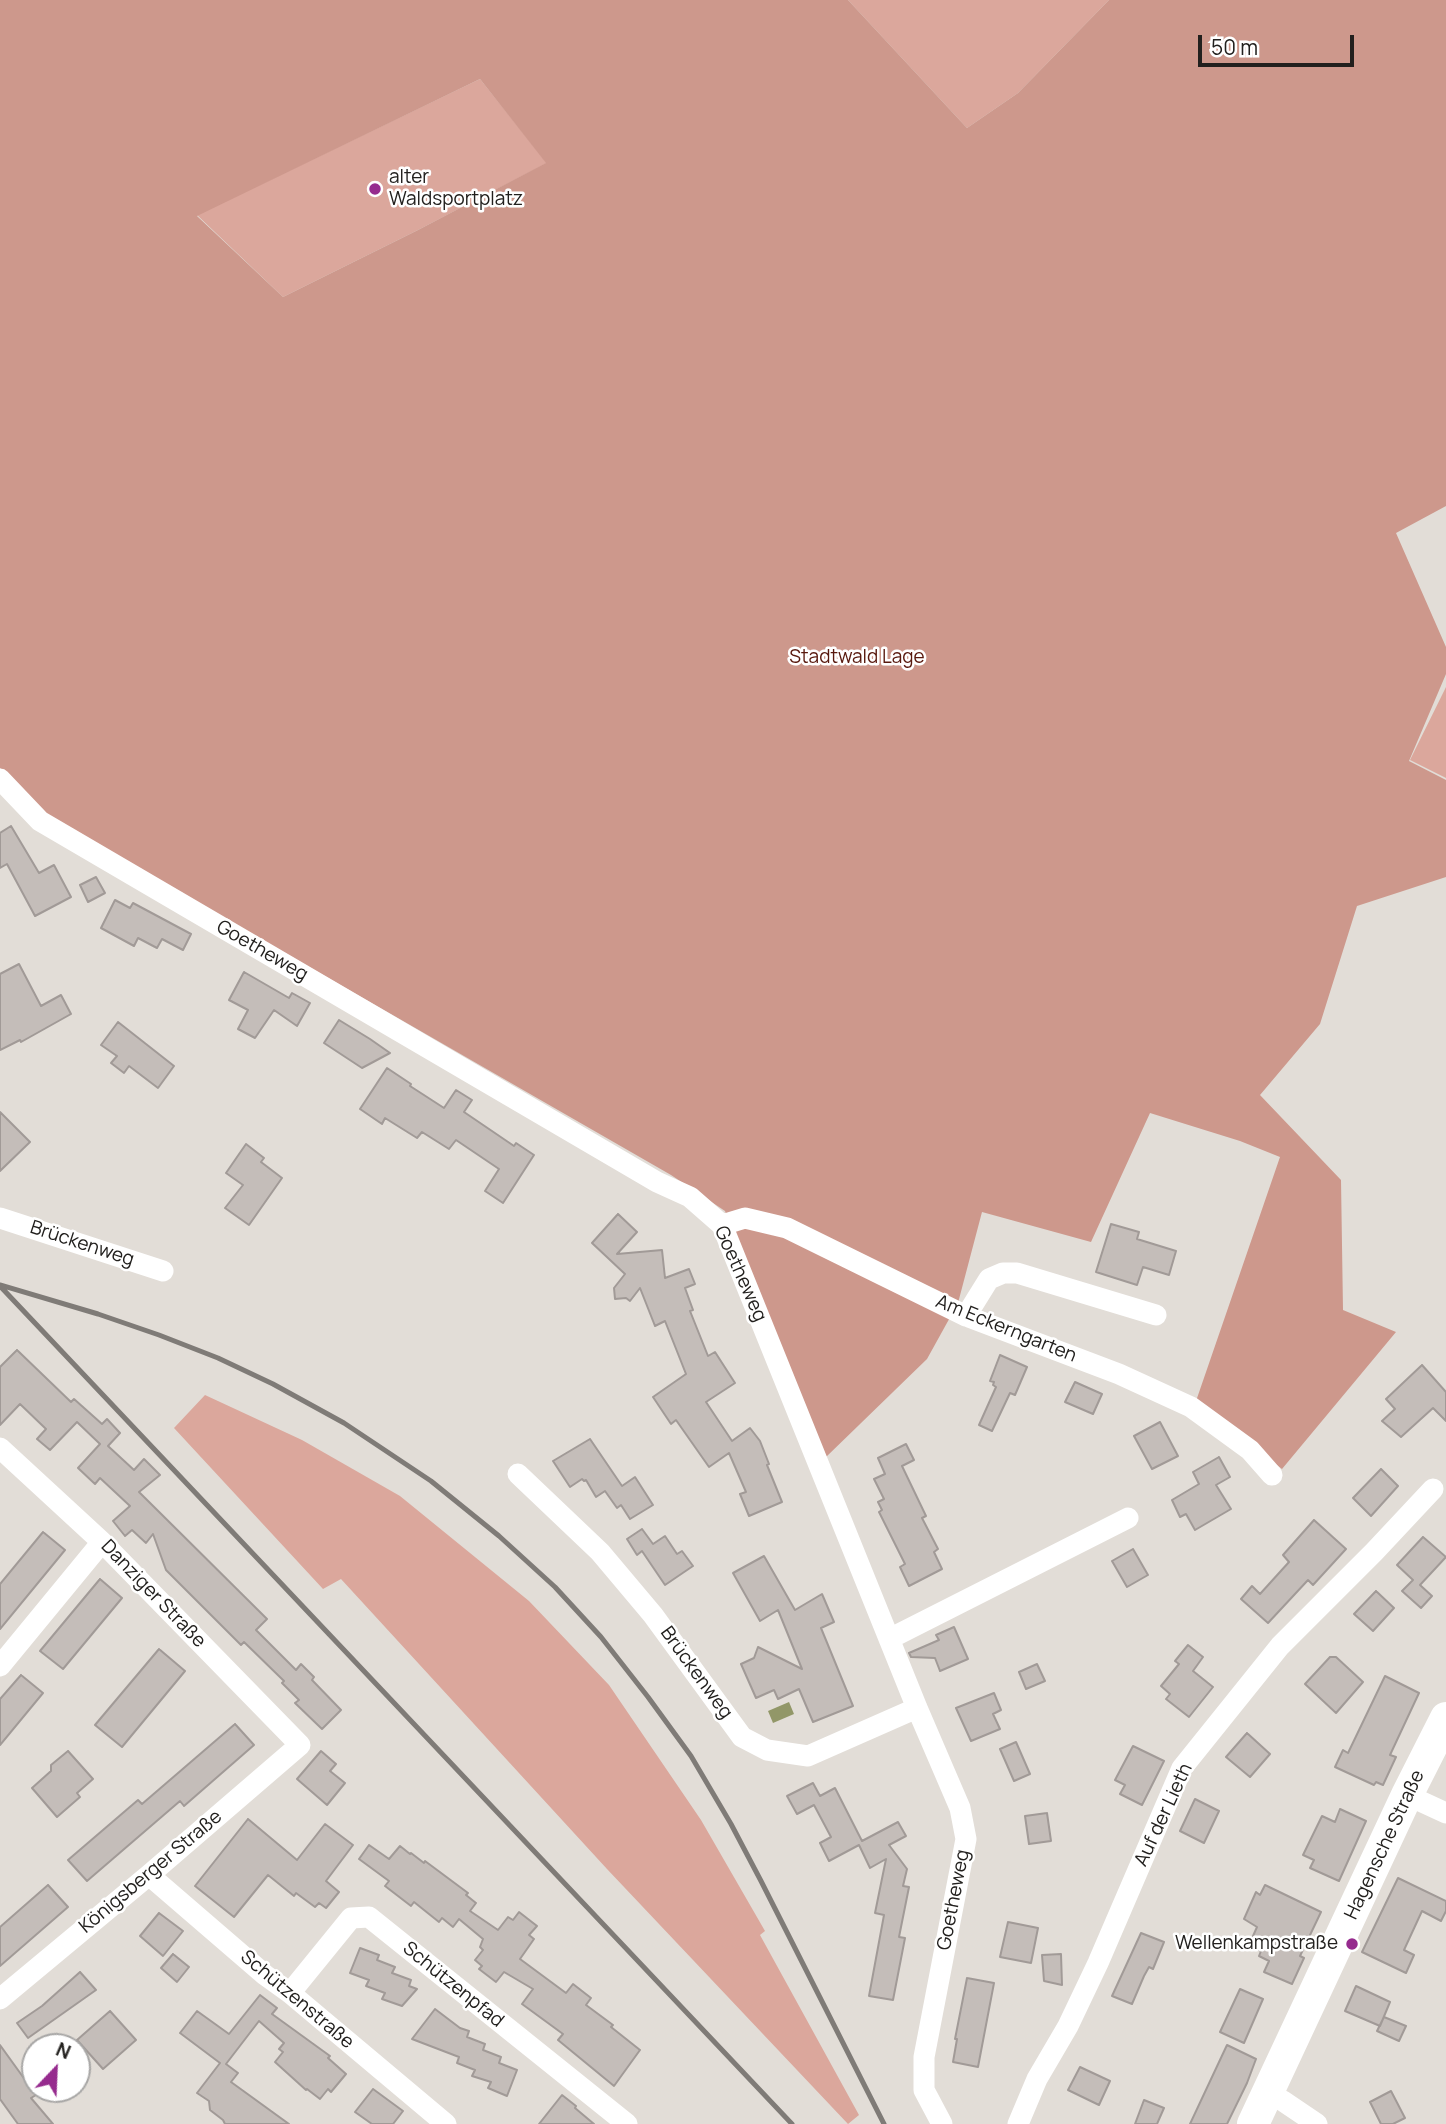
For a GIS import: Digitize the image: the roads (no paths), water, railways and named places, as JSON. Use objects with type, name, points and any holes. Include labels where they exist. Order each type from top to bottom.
[{"type":"street","name":"Goetheweg","points":[[0,779],[40,821],[657,1182],[690,1197],[722,1225],[960,1808],[965,1839],[924,2057],[924,2090],[942,2124]]},
{"type":"street","name":"Brückenweg","points":[[0,1218],[163,1271]]},
{"type":"street","name":"Am Eckerngarten","points":[[722,1225],[745,1218],[786,1228],[966,1316],[1119,1374],[1191,1406],[1250,1450],[1272,1475]]},
{"type":"street","points":[[966,1316],[989,1279],[1003,1273],[1017,1273],[1156,1315]]},
{"type":"street","name":"Danziger Straße","points":[[0,1448],[102,1542],[300,1745]]},
{"type":"street","name":"Brückenweg","points":[[518,1474],[600,1552],[653,1615],[742,1737],[766,1750],[808,1756],[917,1708]]},
{"type":"street","name":"Auf der Lieth","points":[[1018,2124],[1037,2079],[1068,2026],[1098,1964],[1182,1768],[1280,1646],[1433,1489]]},
{"type":"street","points":[[889,1639],[1128,1518]]},
{"type":"street","points":[[0,1666],[102,1542]]},
{"type":"street","name":"Hagensche Straße","points":[[1253,2124],[1407,1795],[1446,1718]]},
{"type":"street","name":"Königsberger Straße","points":[[0,1999],[300,1745]]},
{"type":"street","points":[[1407,1795],[1446,1813]]},
{"type":"street","name":"Schützenstraße","points":[[149,1875],[265,1975],[446,2124]]},
{"type":"street","name":"Schützenpfad","points":[[290,1993],[351,1918],[369,1917],[627,2124]]},
{"type":"street","points":[[1268,2093],[1317,2124]]},
{"type":"railway","points":[[0,1285],[159,1335],[218,1358],[273,1384],[344,1423],[431,1481],[499,1536],[555,1587],[601,1637],[691,1756],[761,1881],[884,2124]]},
{"type":"railway","points":[[0,1286],[792,2124]]},
{"type":"place","name":"alter Waldsportplatz","points":[[375,189]]},
{"type":"place","name":"Wellenkampstraße","points":[[1352,1944]]},
{"type":"park label","name":"Stadtwald Lage","points":[[857,658]]}]
